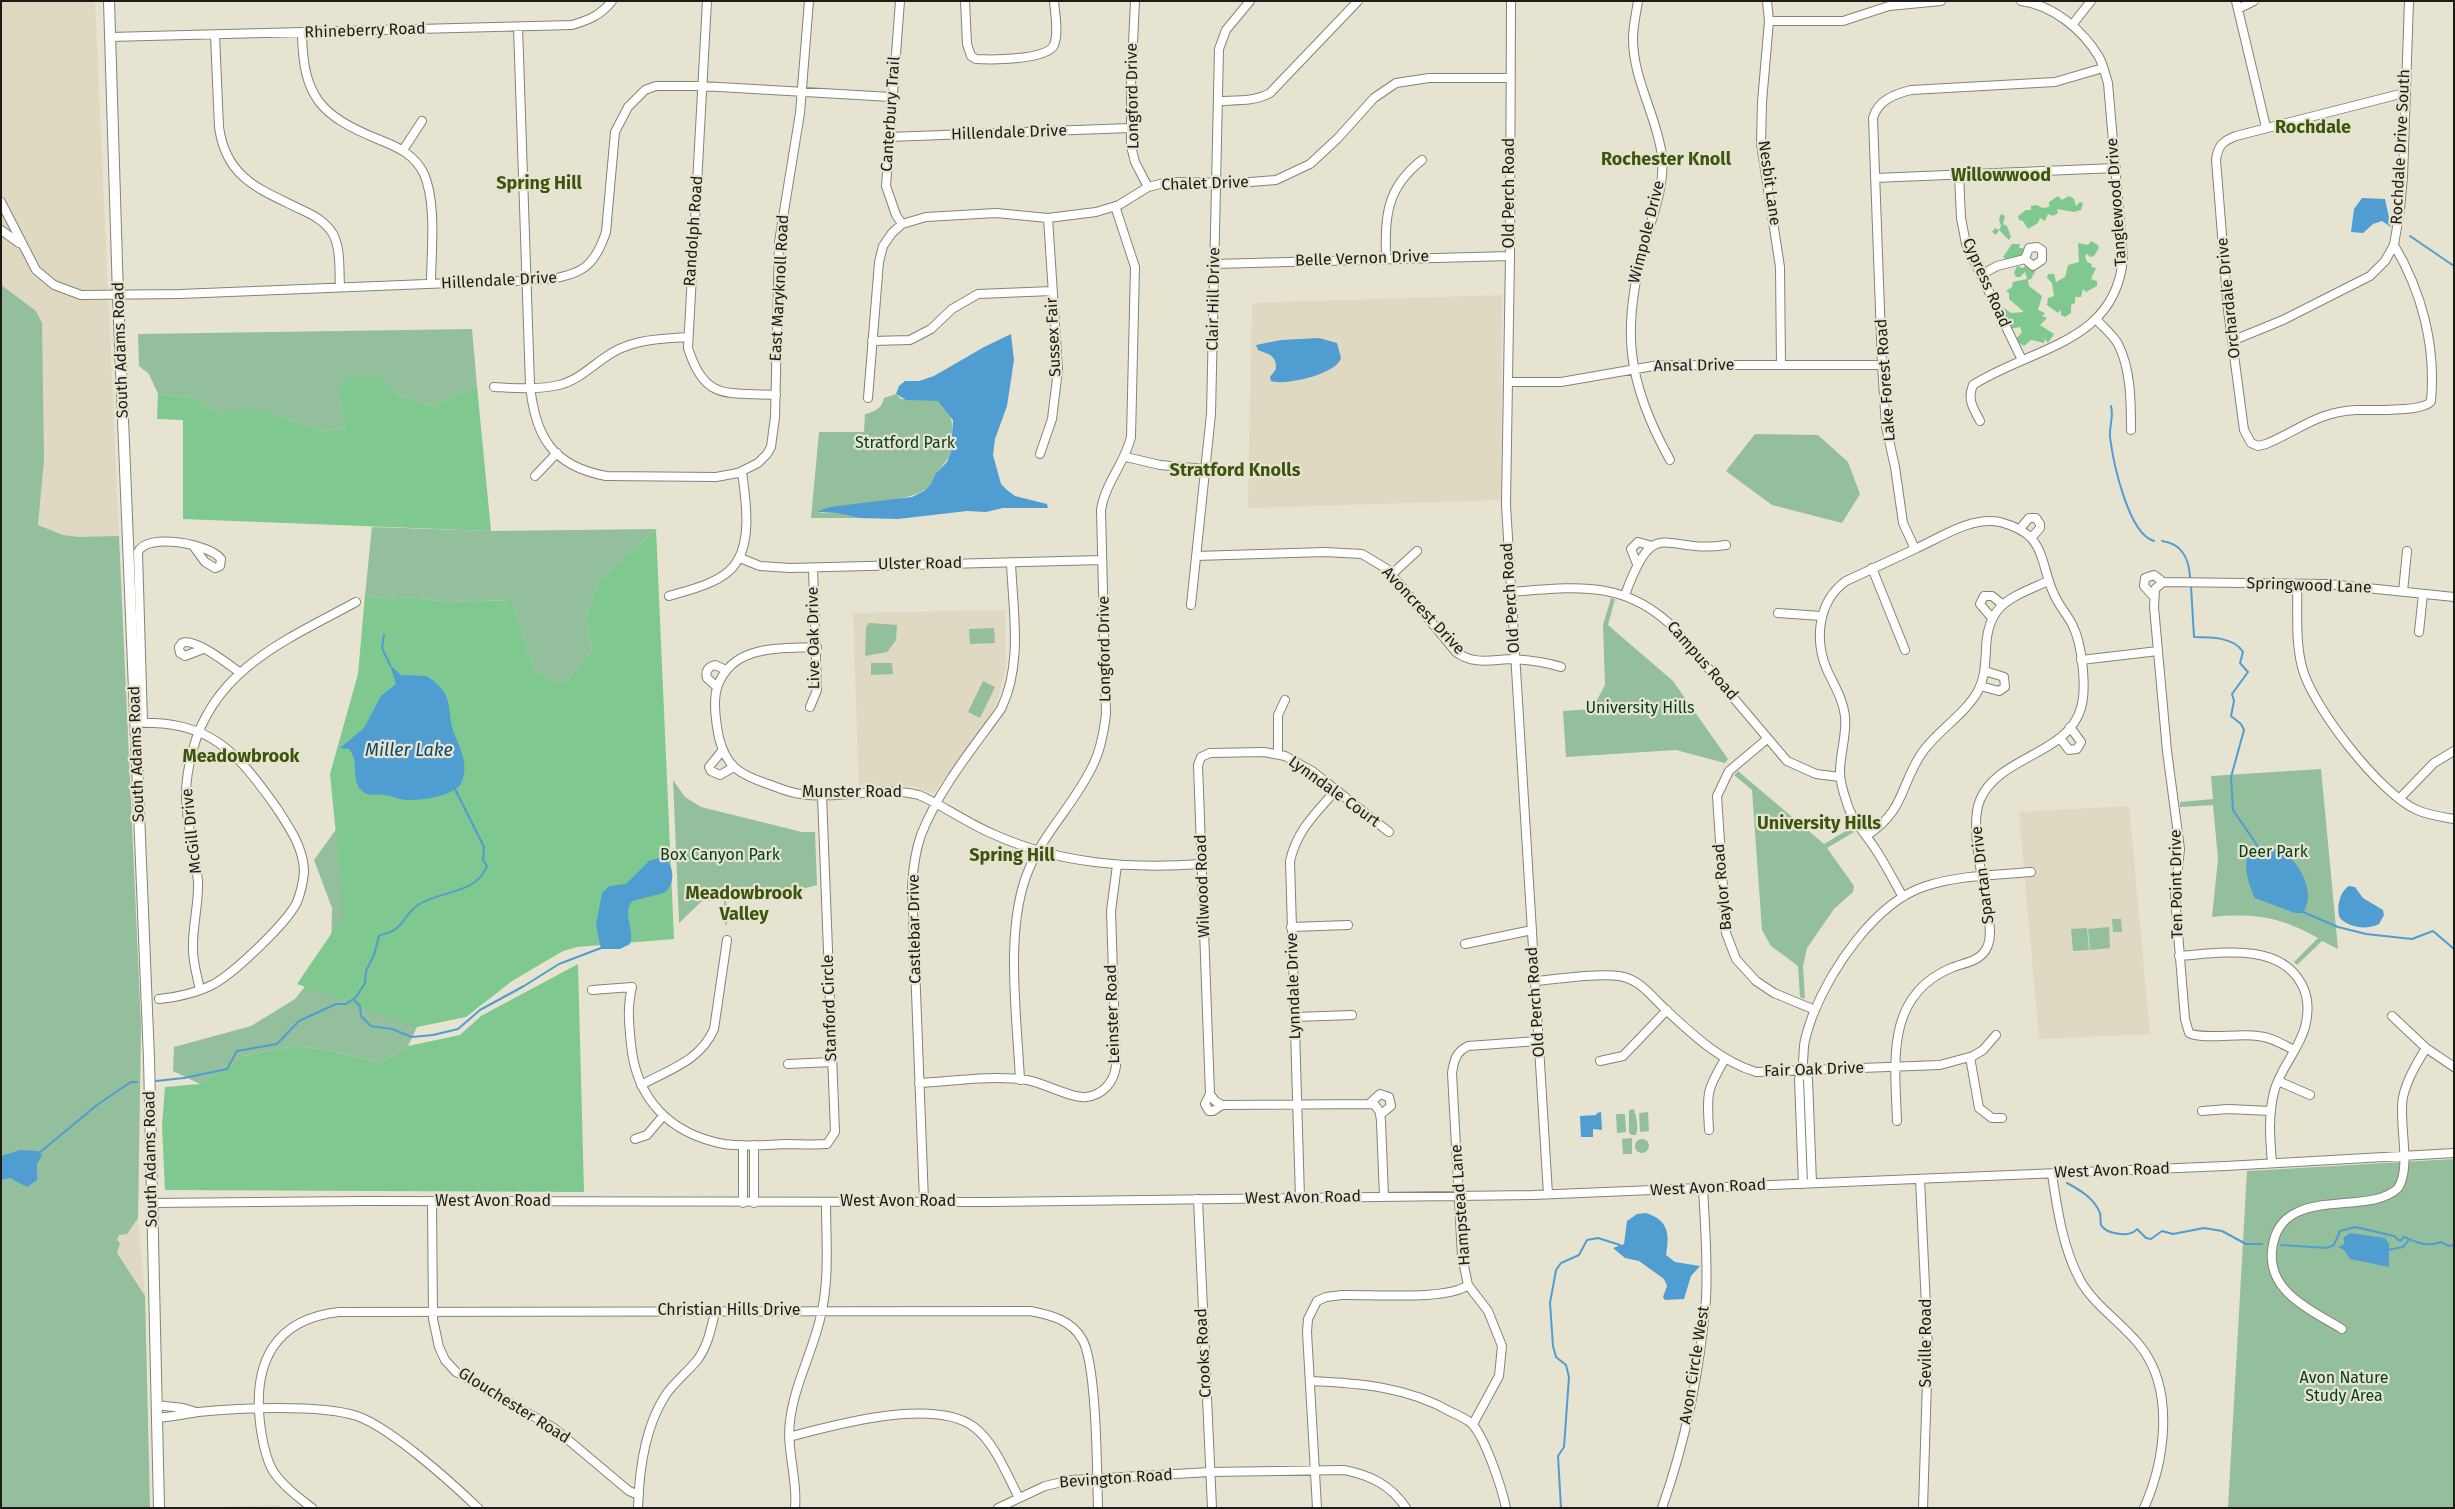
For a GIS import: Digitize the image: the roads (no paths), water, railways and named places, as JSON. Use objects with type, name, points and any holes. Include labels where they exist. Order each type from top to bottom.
[{"type":"main road","name":"South Adams Road","points":[[109,1],[118,296],[139,723],[159,1508]]},
{"type":"street","name":"Rhineberry Road","points":[[110,37],[572,25],[591,20],[604,11],[612,1]]},
{"type":"street","name":"Randolph Road","points":[[707,1],[688,337],[693,365],[706,385],[721,391],[776,395]]},
{"type":"street","name":"East Maryknoll Road","points":[[742,472],[758,463],[771,447],[776,395],[781,224],[801,92],[809,1]]},
{"type":"street","name":"Canterbury Trail","points":[[900,1],[891,97],[886,186],[892,208],[902,224]]},
{"type":"street","points":[[965,1],[967,44],[971,56],[976,59],[992,60],[1045,54],[1055,42],[1054,1]]},
{"type":"street","name":"Longford Drive","points":[[1136,1],[1130,128],[1131,146],[1135,162],[1148,188]]},
{"type":"street","points":[[1218,101],[1245,100],[1263,97],[1270,93],[1358,1]]},
{"type":"street","name":"Old Perch Road","points":[[1510,1],[1510,256],[1505,482],[1548,1194]]},
{"type":"street","name":"Wimpole Drive","points":[[1638,1],[1633,39],[1635,60],[1656,129],[1662,157],[1659,192],[1631,299],[1630,334],[1634,369],[1649,418],[1670,460]]},
{"type":"street","name":"Nesbit Lane","points":[[1767,1],[1770,21],[1762,102],[1762,144],[1780,267],[1781,365]]},
{"type":"street","points":[[1874,1],[1878,10]]},
{"type":"street","points":[[1770,21],[1843,21],[1906,3],[1941,1]]},
{"type":"street","name":"Tanglewood Drive","points":[[1980,421],[1971,404],[1970,391],[1973,385],[2082,332],[2097,320],[2110,303],[2122,276],[2123,258],[2108,83],[2100,58],[2072,25],[2047,8],[2021,1]]},
{"type":"street","points":[[2072,25],[2091,1]]},
{"type":"street","points":[[2254,1],[2237,5],[2266,127],[2404,93]]},
{"type":"street","name":"Rochdale Drive South","points":[[2251,443],[2258,446],[2266,444],[2336,411],[2411,408],[2429,405],[2432,394],[2432,356],[2427,324],[2402,259],[2394,245],[2400,209],[2409,1]]},
{"type":"street","name":"Clair Hill Drive","points":[[1191,605],[1211,414],[1219,49],[1222,37],[1246,3]]},
{"type":"street","points":[[518,26],[531,389],[535,420],[540,432],[557,453],[580,470],[606,476],[716,477],[742,472],[746,517],[740,558],[730,570],[718,579],[669,596]]},
{"type":"street","points":[[302,32],[302,50],[308,82],[319,102],[337,120],[403,150],[420,167],[429,194],[432,284]]},
{"type":"street","points":[[215,35],[219,127],[221,142],[228,158],[240,174],[258,189],[317,217],[328,227],[334,236],[340,287]]},
{"type":"street","name":"Lake Forest Road","points":[[1915,549],[1903,523],[1895,467],[1886,427],[1873,118],[1880,104],[1896,94],[1920,89],[2016,86],[2056,82],[2103,68]]},
{"type":"street","name":"Chalet Drive","points":[[902,224],[926,217],[982,213],[1015,213],[1048,218],[1096,212],[1115,206],[1148,188],[1168,182],[1276,180],[1310,164],[1338,138],[1374,98],[1396,83],[1429,78],[1510,78]]},
{"type":"street","name":"Hillendale Drive","points":[[24,248],[41,275],[64,290],[88,295],[118,296],[432,284],[550,279],[575,275],[594,258],[606,232],[615,132],[633,101],[645,90],[656,86],[702,86],[891,97]]},
{"type":"street","points":[[403,150],[422,121]]},
{"type":"street","name":"Orchardale Drive","points":[[2251,443],[2244,430],[2234,340],[2229,317],[2216,160],[2217,151],[2224,141],[2266,127]]},
{"type":"street","name":"Hillendale Drive","points":[[889,136],[1130,128]]},
{"type":"street","points":[[1386,258],[1386,217],[1391,199],[1398,184],[1410,169],[1422,160]]},
{"type":"street","points":[[1875,178],[2116,168]]},
{"type":"street","name":"Cypress Road","points":[[1959,174],[1963,230],[1966,244],[2022,360]]},
{"type":"street","points":[[1,202],[24,248]]},
{"type":"street","name":"Longford Drive","points":[[1020,1080],[1014,933],[1021,889],[1038,851],[1093,765],[1104,732],[1107,691],[1101,510],[1103,498],[1126,456],[1133,422],[1135,267],[1115,206]]},
{"type":"street","name":"Sussex Fair","points":[[1040,454],[1052,419],[1058,370],[1048,218]]},
{"type":"street","points":[[868,398],[881,254],[883,246],[892,233],[902,224]]},
{"type":"street","points":[[1,230],[13,237],[24,248]]},
{"type":"street","points":[[2234,340],[2283,320],[2370,276],[2386,261],[2394,245]]},
{"type":"street","name":"Belle Vernon Drive","points":[[1214,264],[1510,256]]},
{"type":"street","points":[[1981,275],[1997,266],[2025,259]]},
{"type":"street","points":[[872,341],[910,340],[931,329],[960,303],[978,294],[1052,291]]},
{"type":"street","points":[[2097,320],[2116,342],[2123,356],[2127,372],[2131,430]]},
{"type":"street","points":[[494,388],[531,389],[568,382],[604,358],[639,340],[688,337]]},
{"type":"street","name":"Ansal Drive","points":[[1508,382],[1561,382],[1659,365],[1882,365]]},
{"type":"street","points":[[535,476],[557,453]]},
{"type":"street","points":[[1126,456],[1160,465],[1205,469]]},
{"type":"street","points":[[2020,529],[2030,518],[2036,518],[2040,528],[2031,538]]},
{"type":"street","name":"Spartan Drive","points":[[1897,1121],[1895,1067],[1897,1034],[1904,1012],[1915,994],[1932,979],[1978,958],[1988,946],[1990,929],[1976,822],[1977,810],[1985,790],[2015,766],[2060,738],[2081,710],[2083,700],[2081,660],[2073,626],[2054,595],[2039,551],[2031,538],[2020,529],[1998,522],[1975,523],[1915,549]]},
{"type":"street","points":[[159,999],[200,990],[219,981],[237,966],[288,916],[300,892],[304,866],[292,833],[247,767],[224,746],[198,732],[173,725],[139,723],[138,552],[145,544],[163,541],[194,547]]},
{"type":"street","points":[[1626,595],[1641,556],[1652,546],[1667,541],[1698,547],[1726,545]]},
{"type":"street","points":[[1637,564],[1631,549],[1638,542],[1652,546]]},
{"type":"street","points":[[1903,897],[1850,812],[1840,777],[1846,728],[1845,714],[1821,654],[1819,636],[1822,616],[1836,588],[1872,568],[1915,549]]},
{"type":"street","points":[[1391,575],[1417,551]]},
{"type":"street","points":[[2403,592],[2408,551]]},
{"type":"street","name":"Avoncrest Drive","points":[[1196,556],[1347,552],[1367,556],[1387,569],[1456,652],[1463,657],[1478,661],[1515,659],[1561,667]]},
{"type":"street","name":"Ulster Road","points":[[740,558],[760,566],[813,568],[1102,560]]},
{"type":"street","name":"Castlebar Drive","points":[[924,1201],[912,887],[915,854],[921,836],[937,803],[1002,709],[1009,694],[1014,660],[1011,563]]},
{"type":"street","name":"Live Oak Drive","points":[[810,707],[817,690],[813,568]]},
{"type":"street","points":[[1872,568],[1905,650]]},
{"type":"street","name":"Ten Point Drive","points":[[2163,582],[2154,575],[2145,578],[2144,586],[2154,597],[2167,751],[2180,849],[2175,896],[2189,1033],[2200,1036],[2256,1035],[2273,1040],[2294,1050]]},
{"type":"street","points":[[1866,836],[1887,819],[1897,806],[1925,749],[1969,704],[1980,686],[1985,671],[1988,626],[1992,618],[2002,604],[2048,581]]},
{"type":"street","points":[[2154,597],[2155,589],[2163,582]]},
{"type":"street","name":"Springwood Lane","points":[[2163,582],[2344,585],[2454,597]]},
{"type":"street","points":[[2297,584],[2298,645],[2302,668],[2313,693],[2340,734],[2380,780],[2399,798],[2417,810],[2454,819]]},
{"type":"street","name":"Campus Road","points":[[1511,592],[1574,588],[1603,589],[1626,595],[1661,614],[1787,761],[1798,768],[1816,774],[1840,777]]},
{"type":"street","points":[[2419,632],[2423,594]]},
{"type":"street","points":[[1992,618],[1980,604],[1984,596],[1992,596],[2002,604]]},
{"type":"street","name":"McGill Drive","points":[[200,990],[193,952],[198,881],[187,816],[186,793],[187,773],[198,732],[217,698],[239,672],[265,652],[356,602]]},
{"type":"street","points":[[1778,613],[1822,616]]},
{"type":"street","name":"Munster Road","points":[[817,647],[754,651],[726,670],[717,687],[715,703],[722,751],[734,767],[752,779],[789,792],[822,795],[904,791],[937,803],[990,833],[1038,851],[1075,860],[1153,867],[1201,864]]},
{"type":"street","points":[[203,649],[239,672]]},
{"type":"street","points":[[2081,660],[2158,652]]},
{"type":"street","name":"Munster Road","points":[[717,687],[707,678],[706,672],[708,668],[715,665],[726,670]]},
{"type":"street","points":[[1980,686],[1999,691],[2005,687],[2004,677],[1985,671]]},
{"type":"street","points":[[1278,753],[1278,714],[1284,700]]},
{"type":"street","points":[[2060,738],[2069,750],[2077,749],[2081,742],[2070,727]]},
{"type":"street","name":"Baylor Road","points":[[1767,739],[1729,771],[1717,796],[1726,933],[1736,959],[1756,980],[1774,993],[1815,1010]]},
{"type":"street","points":[[722,751],[711,762],[709,767],[711,771],[720,775],[734,767]]},
{"type":"street","points":[[2399,798],[2434,763],[2454,751]]},
{"type":"street","name":"Wilwood Road","points":[[1278,753],[1210,753],[1201,757],[1198,765],[1210,1094],[1205,1104],[1209,1111],[1216,1110],[1222,1104],[1369,1104],[1380,1094],[1389,1097],[1391,1106],[1380,1115],[1384,1197]]},
{"type":"street","name":"Lynndale Court","points":[[1278,753],[1301,764],[1390,832]]},
{"type":"street","name":"Lynndale Drive","points":[[1300,1198],[1290,861],[1293,848],[1303,829],[1336,790]]},
{"type":"street","name":"Stanford Circle","points":[[592,990],[632,987],[628,1001],[632,1059],[641,1085],[663,1116],[678,1127],[699,1138],[726,1144],[827,1144],[835,1132],[822,795]]},
{"type":"street","name":"Leinster Road","points":[[919,1083],[1020,1080],[1055,1087],[1080,1098],[1088,1097],[1105,1089],[1112,1080],[1116,1066],[1111,911],[1117,865]]},
{"type":"street","points":[[1803,1184],[1798,1079],[1803,1071],[1804,1044],[1815,1010],[1835,971],[1851,948],[1882,912],[1903,897],[1928,885],[1983,876],[2031,872]]},
{"type":"street","points":[[1291,927],[1348,925]]},
{"type":"street","points":[[1465,944],[1532,930]]},
{"type":"street","points":[[641,1085],[691,1058],[708,1042],[714,1029],[727,940]]},
{"type":"street","points":[[2180,956],[2216,954],[2258,955],[2274,958],[2290,969],[2302,985],[2308,1005],[2305,1029],[2282,1069],[2270,1111],[2272,1164]]},
{"type":"street","name":"Fair Oak Drive","points":[[1535,981],[1619,976],[1647,989],[1667,1010],[1725,1059],[1756,1072],[1940,1065],[1970,1057],[1983,1050],[1996,1035]]},
{"type":"street","points":[[1600,1061],[1614,1060],[1623,1056],[1667,1010]]},
{"type":"street","points":[[1295,1017],[1352,1015]]},
{"type":"street","points":[[2392,1016],[2426,1048],[2454,1067]]},
{"type":"street","name":"Hampstead Lane","points":[[1472,1424],[1498,1376],[1502,1346],[1488,1311],[1468,1285],[1462,1256],[1452,1073],[1454,1059],[1459,1051],[1468,1046],[1538,1042]]},
{"type":"street","points":[[2342,1328],[2298,1301],[2284,1289],[2273,1265],[2274,1241],[2284,1224],[2302,1210],[2382,1197],[2393,1193],[2402,1180],[2403,1098],[2410,1076],[2426,1048]]},
{"type":"street","points":[[1970,1057],[1979,1108],[1992,1118],[2002,1118]]},
{"type":"street","points":[[1709,1130],[1707,1095],[1709,1085],[1725,1059]]},
{"type":"street","points":[[788,1064],[832,1062]]},
{"type":"street","points":[[1803,1071],[1808,1078],[1812,1183]]},
{"type":"street","points":[[2278,1081],[2310,1095]]},
{"type":"street","points":[[1369,1104],[1377,1107],[1380,1115]]},
{"type":"street","points":[[2202,1111],[2228,1109],[2270,1111]]},
{"type":"street","points":[[635,1139],[647,1135],[663,1116]]},
{"type":"street","points":[[743,1145],[743,1203]]},
{"type":"street","points":[[754,1145],[754,1203]]},
{"type":"street","name":"West Avon Road","points":[[151,1203],[432,1201],[754,1203],[1459,1196],[2052,1174],[2454,1153]]},
{"type":"street","points":[[2052,1174],[2070,1255],[2081,1281],[2096,1301],[2142,1348],[2159,1382],[2162,1405],[2162,1441],[2156,1472],[2144,1508]]},
{"type":"street","name":"Seville Road","points":[[1920,1179],[1928,1348],[1923,1508]]},
{"type":"street","name":"Avon Circle West","points":[[1662,1508],[1680,1451],[1701,1347],[1706,1299],[1703,1188]]},
{"type":"street","name":"Crooks Road","points":[[1198,1199],[1212,1508]]},
{"type":"street","name":"Glouchester Road","points":[[432,1201],[433,1311],[439,1347],[445,1360],[456,1372],[554,1428],[629,1491],[639,1495]]},
{"type":"street","points":[[795,1508],[789,1437],[793,1403],[814,1343],[822,1311],[827,1267],[826,1202]]},
{"type":"street","points":[[1317,1508],[1307,1332],[1308,1319],[1317,1301],[1326,1297],[1342,1296],[1441,1295],[1459,1291],[1468,1285]]},
{"type":"street","name":"Christian Hills Drive","points":[[312,1508],[295,1494],[273,1470],[262,1437],[259,1410],[260,1382],[272,1349],[292,1326],[319,1314],[433,1311],[1030,1311],[1058,1318],[1068,1324],[1082,1338],[1089,1360],[1098,1508]]},
{"type":"street","points":[[638,1508],[644,1459],[658,1408],[666,1394],[698,1358],[705,1346],[715,1312]]},
{"type":"street","points":[[1310,1381],[1377,1386],[1410,1393],[1441,1406],[1472,1424],[1493,1465],[1506,1508]]},
{"type":"street","points":[[156,1405],[183,1408],[196,1412]]},
{"type":"street","points":[[156,1418],[184,1416],[196,1412],[325,1409],[359,1417],[408,1449],[478,1508]]},
{"type":"street","points":[[789,1437],[880,1416],[913,1415],[953,1418],[975,1428],[988,1443],[1019,1498]]},
{"type":"street","name":"Bevington Road","points":[[998,1508],[1055,1483],[1097,1477],[1210,1472],[1344,1470],[1365,1474],[1388,1486],[1406,1508]]},
{"type":"water","points":[[2362,198],[2385,199],[2391,227],[2382,221],[2373,224],[2363,233],[2351,232],[2354,209]]},
{"type":"water","points":[[1011,334],[1014,360],[1007,406],[995,439],[993,455],[1001,484],[1007,490],[1015,496],[1047,504],[1048,508],[1003,508],[986,512],[967,511],[898,519],[859,518],[818,511],[829,507],[912,497],[924,491],[930,485],[936,473],[947,462],[951,451],[953,420],[938,401],[906,400],[896,394],[899,386],[905,381],[919,381],[934,376],[984,347]]},
{"type":"water","points":[[1319,338],[1337,343],[1341,358],[1337,364],[1321,374],[1310,377],[1287,382],[1271,381],[1270,377],[1276,369],[1275,361],[1268,354],[1258,350],[1256,345],[1281,340]]},
{"type":"water","name":"Miller Lake","points":[[390,665],[401,675],[426,676],[437,684],[445,694],[452,727],[465,770],[460,785],[456,789],[427,799],[403,800],[384,795],[367,794],[358,787],[352,754],[349,749],[340,748],[364,728],[381,696],[396,684]]},
{"type":"water","points":[[2266,847],[2285,853],[2301,872],[2305,880],[2308,897],[2303,913],[2295,913],[2255,898],[2248,881],[2246,868],[2248,856],[2251,851]]},
{"type":"water","points":[[662,857],[672,869],[671,885],[664,893],[632,901],[628,911],[631,932],[630,944],[620,949],[601,949],[596,925],[602,893],[609,886],[626,884],[649,861]]},
{"type":"water","points":[[2349,886],[2355,887],[2363,898],[2383,910],[2384,915],[2379,924],[2369,927],[2358,927],[2348,924],[2340,918],[2338,909],[2340,900],[2343,892]]},
{"type":"water","points":[[1601,1112],[1602,1130],[1593,1129],[1593,1137],[1581,1137],[1580,1116],[1596,1115]]},
{"type":"water","points":[[20,1150],[38,1151],[42,1155],[37,1164],[37,1180],[27,1187],[10,1178],[1,1180],[1,1156]]},
{"type":"water","points":[[1646,1213],[1659,1219],[1666,1228],[1668,1240],[1666,1255],[1675,1262],[1700,1266],[1691,1276],[1684,1299],[1665,1300],[1663,1297],[1667,1286],[1664,1279],[1639,1261],[1625,1258],[1613,1248],[1624,1244],[1627,1221],[1637,1214]]},
{"type":"water","points":[[2350,1233],[2385,1238],[2389,1244],[2389,1267],[2350,1259],[2344,1250],[2338,1247],[2344,1244],[2344,1237]]},
{"type":"waterway","points":[[2410,236],[2454,266]]},
{"type":"waterway","points":[[2111,406],[2110,437],[2114,462],[2123,495],[2137,525],[2145,536],[2154,541]]},
{"type":"waterway","points":[[2162,541],[2175,545],[2184,553],[2190,577]]},
{"type":"waterway","points":[[2191,586],[2194,637],[2228,641],[2234,643],[2243,652],[2240,663],[2248,672],[2232,694],[2234,701],[2231,716],[2241,724],[2244,730],[2231,777],[2233,810],[2259,848]]},
{"type":"waterway","points":[[384,635],[382,648],[390,665]]},
{"type":"waterway","points":[[156,1081],[184,1078],[227,1069],[237,1051],[277,1044],[299,1021],[336,1004],[346,1004],[356,997],[365,983],[366,971],[374,955],[379,936],[392,931],[418,905],[427,900],[457,891],[475,882],[487,866],[483,860],[484,847],[455,789]]},
{"type":"waterway","points":[[2303,912],[2338,927],[2366,934],[2412,939],[2433,931],[2454,949]]},
{"type":"waterway","points":[[353,999],[360,1006],[361,1016],[371,1026],[392,1029],[412,1037],[433,1035],[458,1029],[480,1010],[559,964],[601,948]]},
{"type":"waterway","points":[[39,1153],[97,1105],[131,1082],[137,1082]]},
{"type":"waterway","points":[[2067,1183],[2090,1199],[2100,1213],[2101,1225],[2113,1233],[2124,1234],[2134,1232],[2137,1229],[2146,1238],[2151,1239],[2162,1231],[2173,1234],[2204,1228],[2222,1231],[2246,1244],[2262,1244]]},
{"type":"waterway","points":[[2281,1245],[2327,1248],[2334,1245],[2340,1231],[2355,1227],[2394,1236],[2400,1241],[2404,1237],[2422,1244],[2441,1242],[2449,1246],[2454,1245]]},
{"type":"waterway","points":[[1561,1508],[1558,1456],[1564,1447],[1569,1377],[1566,1365],[1556,1357],[1553,1346],[1550,1303],[1556,1270],[1561,1263],[1579,1255],[1587,1240],[1598,1238],[1620,1245]]},
{"type":"waterway","points":[[2388,1250],[2403,1247],[2408,1241]]},
{"type":"district","name":"Rochdale","points":[[2313,128]]},
{"type":"district","name":"Rochester Knoll","points":[[1666,160]]},
{"type":"district","name":"Willowwood","points":[[2001,176]]},
{"type":"district","name":"Spring Hill","points":[[539,184]]},
{"type":"district","name":"Stratford Knolls","points":[[1235,471]]},
{"type":"district","name":"Meadowbrook","points":[[241,757]]},
{"type":"district","name":"University Hills","points":[[1819,824]]},
{"type":"district","name":"Spring Hill","points":[[1012,856]]},
{"type":"district","name":"Meadowbrook Valley","points":[[744,904]]},
{"type":"park label","name":"Stratford Park","points":[[905,444]]},
{"type":"park label","name":"Deer Park","points":[[2273,853]]},
{"type":"park label","name":"Box Canyon Park","points":[[720,856]]},
{"type":"park label","name":"Avon Nature Study Area","points":[[2344,1388]]}]
